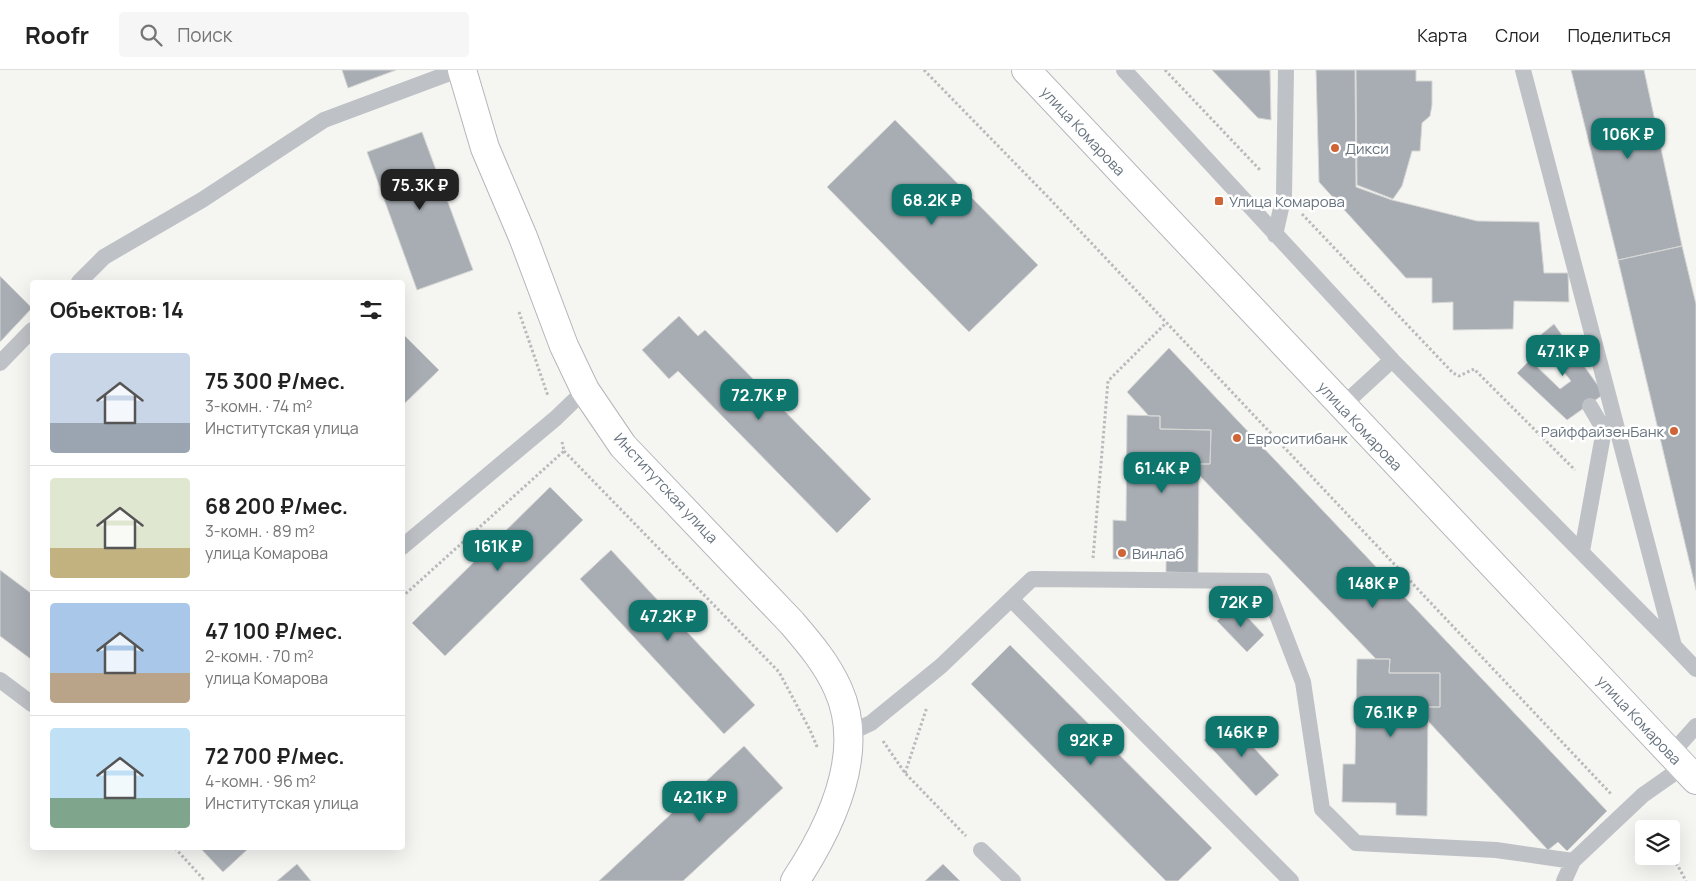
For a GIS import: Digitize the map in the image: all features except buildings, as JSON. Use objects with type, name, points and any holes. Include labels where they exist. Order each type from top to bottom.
[{"type":"street","name":"Институтская улица","points":[[462,70],[485,148],[523,237],[564,346],[585,390],[623,446],[792,623],[817,653],[839,690],[844,707],[859,729],[847,757],[835,804],[824,831],[794,881]]},
{"type":"street","name":"улица Комарова","points":[[1026,70],[1683,767]]},
{"type":"lane","points":[[81,280],[104,257],[202,200],[324,120],[458,70]]},
{"type":"lane","points":[[1124,70],[1392,360],[1696,669]]},
{"type":"lane","points":[[1275,235],[1284,195],[1286,70]]},
{"type":"lane","points":[[1523,70],[1674,646]]},
{"type":"lane","points":[[0,363],[30,332]]},
{"type":"lane","points":[[1342,406],[1392,360]]},
{"type":"lane","points":[[405,544],[556,418],[585,390]]},
{"type":"lane","points":[[1582,551],[1604,430],[1590,406]]},
{"type":"lane","points":[[859,729],[940,666],[1032,579],[1264,582],[1303,682],[1322,809],[1356,843],[1496,850],[1574,862]]},
{"type":"lane","points":[[1011,599],[1292,881]]},
{"type":"lane","points":[[0,680],[30,702]]},
{"type":"lane","points":[[1564,881],[1574,862],[1626,810],[1683,767],[1696,726]]},
{"type":"lane","points":[[982,850],[1013,881]]},
{"type":"path","points":[[924,70],[1048,197],[1165,324],[1626,810]]},
{"type":"path","points":[[1166,70],[1453,373],[1459,376],[1474,369],[1593,489]]},
{"type":"path","points":[[518,309],[556,418],[564,451],[779,672],[820,753]]},
{"type":"path","points":[[1092,580],[1108,381],[1165,324]]},
{"type":"path","points":[[405,594],[564,451]]},
{"type":"path","points":[[905,773],[940,666]]},
{"type":"path","points":[[859,729],[905,773],[951,822]]},
{"type":"path","points":[[177,850],[205,881]]},
{"type":"path","points":[[1677,865],[1686,881]]},
{"type":"place","name":"Дикси","points":[[1335,148]]},
{"type":"place","name":"Улица Комарова","points":[[1219,201]]},
{"type":"place","name":"РайффайзенБанк","points":[[1674,431]]},
{"type":"place","name":"Евроситибанк","points":[[1237,438]]},
{"type":"place","name":"Винлаб","points":[[1122,553]]}]
